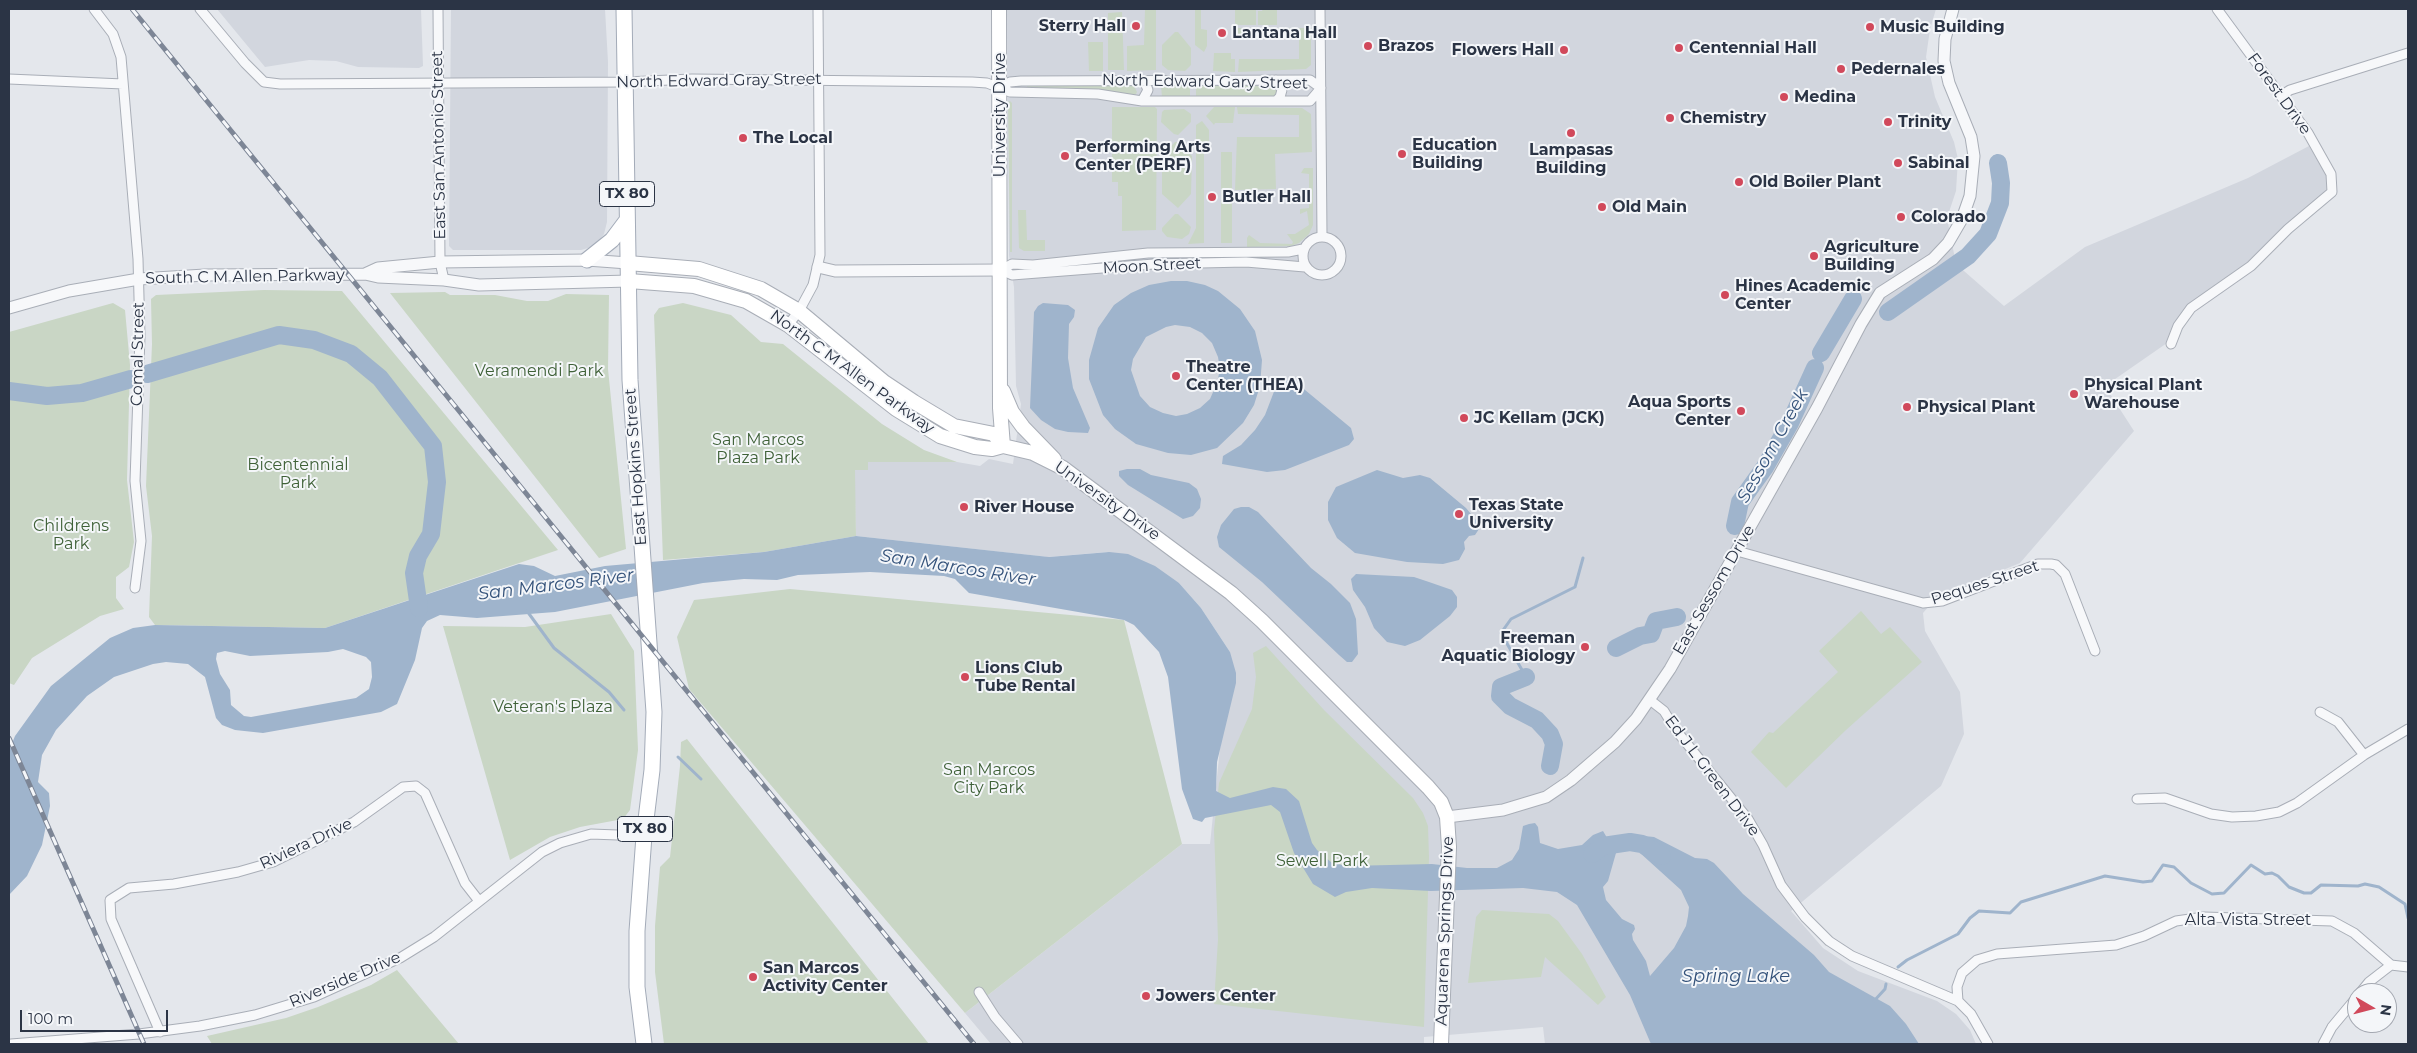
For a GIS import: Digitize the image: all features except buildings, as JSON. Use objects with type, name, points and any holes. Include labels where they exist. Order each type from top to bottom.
[{"type":"main road","name":"East Hopkins Street","points":[[624,9],[630,380],[654,712],[652,770],[644,836],[637,954],[639,1010],[644,1044]]},
{"type":"main road","name":"University Drive","points":[[999,9],[1000,384],[1003,446],[1033,453],[1063,468],[1208,574],[1250,610],[1428,787],[1441,802],[1447,817]]},
{"type":"main road","points":[[588,260],[612,240],[627,220]]},
{"type":"main road","name":"North C M Allen Parkway","points":[[628,263],[676,265],[730,277],[761,289],[799,311],[884,382],[946,423],[965,430],[994,434],[1003,446],[992,449],[975,447],[940,436],[896,409],[788,325],[765,310],[724,294],[672,283],[629,281]]},
{"type":"main road","points":[[724,294],[730,277]]},
{"type":"main road","points":[[835,363],[847,350]]},
{"type":"main road","points":[[1000,384],[1012,412],[1023,427],[1063,468]]},
{"type":"main road","name":"Aquarena Springs Drive","points":[[1441,1044],[1449,848],[1447,817]]},
{"type":"street","name":"Comal Street","points":[[94,9],[113,34],[118,45],[139,279],[140,336],[135,480],[142,541],[135,588]]},
{"type":"street","name":"North Edward Gray Street","points":[[200,9],[245,63],[264,82],[280,84],[439,81],[626,82],[692,79],[972,82],[999,87]]},
{"type":"street","name":"East San Antonio Street","points":[[438,9],[440,262],[444,280]]},
{"type":"street","points":[[788,325],[799,311],[813,286],[818,267],[821,240],[818,9]]},
{"type":"street","points":[[1320,9],[1322,236]]},
{"type":"street","name":"East Sessom Drive","points":[[1447,817],[1502,810],[1532,802],[1557,790],[1615,742],[1636,719],[1650,700],[1737,550],[1817,408],[1861,324],[1880,293],[1933,259],[1948,243],[1962,219],[1970,196],[1974,156],[1971,137],[1949,83],[1944,61],[1945,39],[1953,9]]},
{"type":"street","name":"Forest Drive","points":[[2171,344],[2178,326],[2191,308],[2251,266],[2288,229],[2332,192],[2330,174],[2325,162],[2282,95],[2217,9]]},
{"type":"street","points":[[2282,95],[2290,90],[2408,52]]},
{"type":"street","points":[[9,79],[123,84]]},
{"type":"street","points":[[1140,80],[1145,83],[1148,90],[1142,101]]},
{"type":"street","points":[[1276,80],[1282,90],[1276,101]]},
{"type":"street","name":"North Edward Gary Street","points":[[1313,80],[1321,88],[1312,101],[1142,101],[1098,94],[1010,92],[999,87],[1010,82],[1313,80]]},
{"type":"street","points":[[1322,236],[1333,240],[1339,246],[1341,256],[1339,266],[1326,274],[1313,273],[1305,267],[1303,249],[1313,238],[1322,236]]},
{"type":"street","name":"Moon Street","points":[[818,267],[835,271],[1001,270],[1012,264],[1033,264],[1148,253],[1279,252],[1303,249]]},
{"type":"street","name":"North C M Allen Parkway","points":[[440,262],[588,260],[628,263]]},
{"type":"street","name":"South C M Allen Parkway","points":[[365,274],[378,268],[440,262]]},
{"type":"street","name":"Moon Street","points":[[1001,270],[1012,276],[1154,264],[1246,262],[1305,267]]},
{"type":"street","name":"South C M Allen Parkway","points":[[9,308],[69,291],[139,279],[205,275],[365,274],[378,277],[444,280]]},
{"type":"street","name":"North C M Allen Parkway","points":[[444,280],[479,284],[629,281]]},
{"type":"street","name":"Peques Street","points":[[1737,550],[1912,600],[1929,603],[1942,601],[2038,564],[2056,565],[2065,574],[2095,651]]},
{"type":"street","name":"Ed J L Green Drive","points":[[1650,700],[1664,711],[1675,729],[1748,819],[1763,845],[1781,885],[1811,923],[1829,941],[1852,956],[1958,1001],[1971,1014],[1988,1044]]},
{"type":"street","points":[[2320,712],[2338,722],[2364,755]]},
{"type":"street","points":[[2136,799],[2165,798],[2220,816],[2245,817],[2269,814],[2289,808],[2364,755],[2408,729]]},
{"type":"street","name":"Riviera Drive","points":[[160,1032],[111,919],[110,900],[129,888],[174,884],[238,872],[273,862],[354,822],[404,787],[416,786],[425,793],[465,883],[479,901]]},
{"type":"street","name":"Riverside Drive","points":[[11,1044],[47,1043],[160,1032],[255,1015],[314,997],[400,958],[434,937],[542,852],[560,843],[591,834],[644,836]]},
{"type":"street","name":"Alta Vista Street","points":[[1958,1001],[1957,987],[1962,973],[1977,960],[1997,954],[2116,945],[2144,936],[2176,921],[2204,917],[2332,921],[2354,933],[2391,965]]},
{"type":"street","points":[[2368,983],[2391,965],[2408,967]]},
{"type":"street","points":[[979,992],[995,1017],[1018,1044]]},
{"type":"street","points":[[2323,1044],[2332,1027],[2347,1009]]},
{"type":"shaded area","points":[[217,9],[421,9],[423,66],[419,68],[358,67],[336,61],[309,60],[265,67]]},
{"type":"shaded area","points":[[451,9],[605,9],[608,62],[607,222],[604,234],[595,246],[581,250],[453,250],[449,246]]},
{"type":"shaded area","name":"Texas State University","points":[[1007,9],[1936,9],[1930,29],[1926,57],[1935,97],[1954,142],[1958,159],[1956,191],[1947,218],[1956,264],[2004,306],[2085,247],[2248,178],[2309,146],[2328,178],[2328,191],[2284,228],[2248,263],[2188,306],[2167,343],[2105,386],[2134,431],[2020,563],[1936,598],[1923,613],[1925,631],[1960,692],[1964,734],[1941,786],[1791,911],[1823,948],[1858,971],[1937,1001],[1956,1014],[1970,1030],[1976,1044],[1545,1044],[1543,1027],[1424,1037],[1424,1044],[991,1044],[965,1013],[1182,844],[1210,844],[1230,652],[1201,608],[1179,583],[1108,552],[1048,557],[856,536],[854,470],[868,470],[868,462],[957,462],[980,466],[989,459],[1013,464],[1021,404],[1016,386],[1014,287],[1009,255]]},
{"type":"green space","points":[[1145,9],[1156,9],[1156,70],[1127,71],[1127,46],[1144,45]]},
{"type":"green space","points":[[1195,9],[1201,9],[1201,29],[1207,30],[1207,46],[1204,52],[1195,45]]},
{"type":"green space","points":[[1235,9],[1256,10],[1256,25],[1237,25],[1235,23]]},
{"type":"green space","points":[[1277,9],[1277,25],[1258,25],[1258,11]]},
{"type":"green space","points":[[1122,12],[1124,70],[1108,70],[1108,13]]},
{"type":"green space","points":[[1237,28],[1311,28],[1311,65],[1306,69],[1238,72],[1239,59],[1299,59],[1299,38],[1237,37]]},
{"type":"green space","points":[[1175,32],[1178,32],[1191,48],[1191,65],[1185,71],[1168,70],[1162,65],[1162,45]]},
{"type":"green space","points":[[1088,42],[1103,42],[1103,71],[1089,71]]},
{"type":"green space","points":[[1214,53],[1231,53],[1231,59],[1235,59],[1235,72],[1213,71]]},
{"type":"green space","points":[[1027,86],[1134,86],[1137,92],[1135,96],[1097,89],[1027,89]]},
{"type":"green space","points":[[1161,86],[1190,86],[1190,97],[1162,97]]},
{"type":"green space","points":[[1196,86],[1274,86],[1277,92],[1273,97],[1196,97]]},
{"type":"green space","points":[[1008,102],[1012,103],[1012,252],[1010,252]]},
{"type":"green space","points":[[1112,107],[1155,107],[1157,109],[1156,230],[1122,231],[1122,196],[1118,196],[1118,182],[1112,182]]},
{"type":"green space","points":[[1214,107],[1235,107],[1233,123],[1215,123],[1214,125],[1206,116]]},
{"type":"green space","points":[[1237,107],[1302,108],[1311,114],[1312,152],[1275,154],[1276,189],[1235,190],[1237,137],[1299,137],[1299,115],[1238,114]]},
{"type":"green space","points":[[1184,109],[1191,114],[1191,122],[1178,135],[1174,134],[1161,122],[1162,112],[1164,110]]},
{"type":"green space","points":[[1202,121],[1209,130],[1209,151],[1204,151],[1204,243],[1188,244],[1196,228],[1196,125]]},
{"type":"green space","points":[[1175,142],[1178,142],[1192,156],[1191,194],[1178,208],[1162,194],[1162,156]]},
{"type":"green space","points":[[1221,152],[1232,152],[1232,243],[1221,243]]},
{"type":"green space","points":[[1304,168],[1313,168],[1313,225],[1309,234],[1299,243],[1291,246],[1247,247],[1249,235],[1260,243],[1292,244],[1293,242],[1287,234],[1295,234],[1309,225],[1307,211],[1300,214],[1300,209],[1309,208],[1309,174],[1301,173]]},
{"type":"green space","points":[[1018,210],[1026,210],[1027,240],[1045,240],[1045,251],[1024,251],[1019,248]]},
{"type":"green space","points":[[1175,214],[1178,214],[1191,227],[1189,234],[1182,239],[1167,237],[1162,231],[1162,228]]},
{"type":"green space","name":"Bicentennial Park","points":[[264,290],[342,291],[558,550],[325,628],[155,625],[149,617],[152,536],[146,486],[152,344],[151,299],[156,295]]},
{"type":"green space","name":"Veramendi Park","points":[[445,292],[450,295],[495,295],[527,301],[548,301],[566,294],[609,295],[608,369],[626,549],[599,558],[390,293]]},
{"type":"green space","name":"Childrens Park","points":[[113,303],[125,310],[130,365],[127,480],[134,542],[129,567],[116,577],[116,598],[124,609],[100,616],[32,658],[14,685],[9,683],[9,332]]},
{"type":"green space","name":"San Marcos Plaza Park","points":[[683,303],[731,315],[761,342],[783,344],[882,424],[924,450],[957,462],[868,462],[868,470],[855,470],[856,536],[764,552],[663,560],[654,315],[659,308]]},
{"type":"green space","name":"San Marcos City Park","points":[[790,589],[1124,620],[1182,844],[965,1013],[689,689],[677,637],[694,600]]},
{"type":"green space","points":[[1861,611],[1881,634],[1890,627],[1922,662],[1846,730],[1786,788],[1751,752],[1769,732],[1773,733],[1838,672],[1819,651]]},
{"type":"green space","name":"Veteran's Plaza","points":[[611,614],[634,651],[638,750],[630,810],[623,819],[580,827],[550,837],[510,860],[443,626],[525,627]]},
{"type":"green space","name":"Sewell Park","points":[[1266,646],[1324,710],[1413,798],[1423,813],[1428,826],[1429,857],[1424,1027],[1214,1004],[1218,939],[1214,830],[1219,783],[1252,709],[1256,677],[1253,653]]},
{"type":"green space","points":[[687,739],[929,1044],[664,1044],[655,972],[655,926],[660,867],[670,857],[681,742]]},
{"type":"green space","points":[[1482,910],[1549,914],[1558,921],[1582,954],[1606,997],[1598,1005],[1545,957],[1541,977],[1468,983],[1476,917]]},
{"type":"green space","points":[[397,970],[459,1044],[212,1044],[207,1036],[286,1018],[318,1007],[371,985]]},
{"type":"water","points":[[1171,281],[1187,281],[1205,285],[1218,291],[1240,309],[1255,331],[1262,360],[1260,386],[1254,405],[1243,423],[1217,448],[1191,455],[1168,453],[1136,444],[1115,429],[1103,415],[1089,379],[1089,360],[1098,328],[1114,305],[1131,293],[1149,285]],"holes":[[[1175,325],[1190,327],[1202,333],[1212,343],[1218,357],[1220,369],[1217,383],[1210,399],[1200,408],[1187,414],[1176,416],[1163,413],[1150,407],[1140,396],[1131,370],[1133,359],[1146,337],[1166,327]]]},
{"type":"water","points":[[1043,303],[1068,305],[1075,310],[1074,317],[1069,324],[1068,358],[1073,388],[1090,428],[1088,433],[1055,429],[1041,420],[1030,408],[1034,312]]},
{"type":"water","points":[[1292,380],[1299,385],[1351,428],[1354,439],[1349,445],[1285,470],[1267,472],[1222,464],[1223,456],[1241,445],[1255,430],[1265,415],[1279,382]]},
{"type":"water","points":[[1140,469],[1151,475],[1189,483],[1197,489],[1201,499],[1200,508],[1193,516],[1183,519],[1128,485],[1119,476],[1119,471]]},
{"type":"water","points":[[1377,470],[1403,478],[1420,475],[1430,478],[1466,508],[1481,526],[1475,535],[1469,536],[1464,542],[1465,549],[1459,560],[1443,564],[1407,562],[1355,553],[1337,538],[1328,520],[1328,502],[1336,487]]},
{"type":"water","points":[[1249,507],[1258,512],[1311,568],[1350,603],[1356,619],[1358,654],[1352,662],[1347,662],[1262,582],[1219,547],[1217,537],[1221,525],[1234,509]]},
{"type":"water","name":"Spring Lake","points":[[856,536],[1049,557],[1109,552],[1128,554],[1155,566],[1179,583],[1201,608],[1230,652],[1236,673],[1236,683],[1217,762],[1216,791],[1230,798],[1273,787],[1286,789],[1299,801],[1312,843],[1332,863],[1348,866],[1432,864],[1467,868],[1497,868],[1512,860],[1519,849],[1523,826],[1535,823],[1538,827],[1540,843],[1558,849],[1582,845],[1593,835],[1603,831],[1616,853],[1608,881],[1603,887],[1606,900],[1622,919],[1634,925],[1633,940],[1646,961],[1650,976],[1674,948],[1686,926],[1689,907],[1681,890],[1639,852],[1644,836],[1654,837],[1695,858],[1707,859],[1714,863],[1743,894],[1814,955],[1829,972],[1890,1006],[1906,1024],[1919,1044],[1651,1044],[1630,995],[1577,905],[1557,892],[1523,888],[1431,891],[1372,888],[1346,892],[1335,897],[1313,884],[1294,853],[1280,812],[1271,805],[1205,818],[1202,822],[1193,819],[1182,789],[1168,677],[1159,652],[1134,625],[1124,620],[969,593],[955,579],[944,576],[870,572],[798,575],[777,580],[744,579],[703,583],[555,612],[477,618],[440,615],[427,621],[422,628],[415,660],[397,704],[381,712],[263,733],[235,730],[222,725],[216,718],[205,677],[188,664],[166,662],[153,664],[114,677],[87,696],[56,730],[42,755],[38,782],[49,793],[50,806],[42,845],[27,876],[9,895],[9,751],[15,736],[51,686],[110,638],[133,628],[155,625],[325,628],[519,564],[534,566],[555,576],[605,566],[764,552]],"holes":[[[343,649],[366,657],[371,662],[372,677],[369,689],[356,698],[251,717],[244,716],[231,705],[230,690],[220,674],[216,659],[217,653],[225,651],[250,656],[328,652]]]},
{"type":"water","points":[[1356,574],[1414,577],[1452,590],[1457,597],[1457,607],[1450,616],[1420,640],[1405,646],[1387,642],[1374,628],[1365,607],[1353,590],[1351,579]]},
{"type":"waterway","name":"Sessom Creek","points":[[1888,312],[1968,256],[1988,234],[2000,203],[2001,183],[1998,163]]},
{"type":"waterway","name":"Sessom Creek","points":[[1821,353],[1853,299]]},
{"type":"waterway","points":[[147,374],[279,335],[314,340],[351,354],[380,378],[433,446],[437,482],[431,534],[418,556],[414,573],[419,608]]},
{"type":"waterway","name":"Sessom Creek","points":[[1735,526],[1740,502],[1765,467],[1790,423],[1815,368]]},
{"type":"waterway","points":[[9,391],[47,396],[82,393],[131,379]]},
{"type":"waterway","points":[[1526,677],[1501,633],[1511,619],[1575,587],[1583,558]]},
{"type":"waterway","points":[[527,611],[554,648],[609,692],[624,710]]},
{"type":"waterway","name":"Sessom Creek","points":[[1616,648],[1640,636],[1651,634],[1656,621],[1677,617]]},
{"type":"waterway","name":"Sessom Creek","points":[[1526,677],[1501,687],[1500,696],[1510,706],[1537,720],[1550,734],[1554,744],[1550,766]]},
{"type":"waterway","points":[[678,757],[701,779]]},
{"type":"waterway","name":"San Marcos River","points":[[1592,854],[1603,846],[1630,842],[1642,844],[1662,856]]},
{"type":"waterway","points":[[1898,967],[1907,960],[1958,934],[1970,918],[1979,911],[2010,913],[2021,902],[2105,876],[2143,882],[2152,881],[2163,865],[2174,867],[2191,883],[2212,894],[2224,893],[2251,865],[2265,874],[2272,873],[2278,876],[2289,887],[2304,893],[2311,893],[2321,885],[2358,886],[2365,884],[2379,887],[2405,904],[2408,918]]},
{"type":"waterway","points":[[1874,1001],[1885,989],[1886,984]]},
{"type":"railway","points":[[132,9],[974,1044]]},
{"type":"railway","points":[[9,738],[144,1044]]},
{"type":"place","name":"Sterry Hall","points":[[1136,26]]},
{"type":"place","name":"Music Building","points":[[1870,27]]},
{"type":"place","name":"Lantana Hall","points":[[1222,33]]},
{"type":"place","name":"Brazos","points":[[1368,46]]},
{"type":"place","name":"Centennial Hall","points":[[1679,48]]},
{"type":"place","name":"Flowers Hall","points":[[1564,50]]},
{"type":"place","name":"Pedernales","points":[[1841,69]]},
{"type":"place","name":"Medina","points":[[1784,97]]},
{"type":"place","name":"Chemistry","points":[[1670,118]]},
{"type":"place","name":"Trinity","points":[[1888,122]]},
{"type":"place","name":"Lampasas Building","points":[[1571,133]]},
{"type":"place","name":"The Local","points":[[743,138]]},
{"type":"place","name":"Education Building","points":[[1402,154]]},
{"type":"place","name":"Performing Arts Center (PERF)","points":[[1065,156]]},
{"type":"place","name":"Sabinal","points":[[1898,163]]},
{"type":"place","name":"Old Boiler Plant","points":[[1739,182]]},
{"type":"place","name":"Butler Hall","points":[[1212,197]]},
{"type":"place","name":"Old Main","points":[[1602,207]]},
{"type":"place","name":"Colorado","points":[[1901,217]]},
{"type":"place","name":"Agriculture Building","points":[[1814,256]]},
{"type":"place","name":"Hines Academic Center","points":[[1725,295]]},
{"type":"place","name":"Theatre Center (THEA)","points":[[1176,376]]},
{"type":"place","name":"Physical Plant Warehouse","points":[[2074,394]]},
{"type":"place","name":"Physical Plant","points":[[1907,407]]},
{"type":"place","name":"Aqua Sports Center","points":[[1741,411]]},
{"type":"place","name":"JC Kellam (JCK)","points":[[1464,418]]},
{"type":"place","name":"River House","points":[[964,507]]},
{"type":"place","name":"Texas State University","points":[[1459,514]]},
{"type":"place","name":"Freeman Aquatic Biology","points":[[1585,647]]},
{"type":"place","name":"Lions Club Tube Rental","points":[[965,677]]},
{"type":"place","name":"San Marcos Activity Center","points":[[753,977]]},
{"type":"place","name":"Jowers Center","points":[[1146,996]]}]
